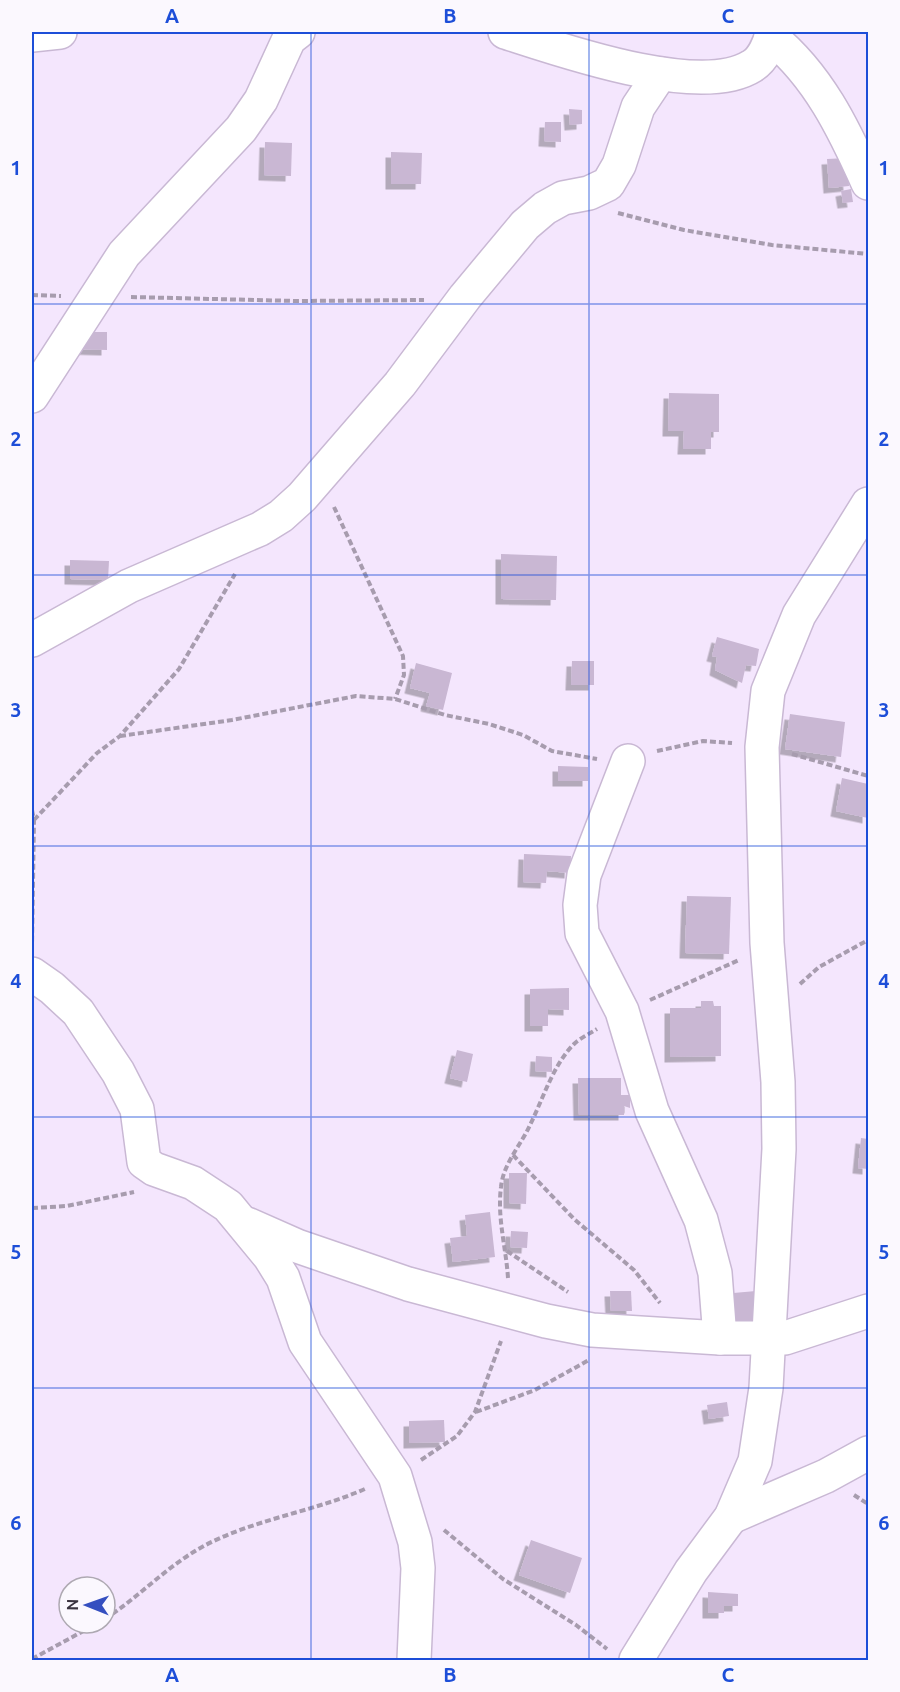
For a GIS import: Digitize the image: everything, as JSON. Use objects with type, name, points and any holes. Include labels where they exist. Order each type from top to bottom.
[{"type":"street","points":[[32,35],[60,32]]},
{"type":"street","points":[[32,396],[124,254],[240,129],[261,100],[290,39],[298,32]]},
{"type":"street","points":[[505,32],[596,60],[660,74],[700,77],[731,74],[751,67],[761,59],[772,34],[789,51],[839,118],[868,183]]},
{"type":"street","points":[[32,640],[120,590],[260,529],[281,516],[322,477],[400,384],[465,297],[525,225],[545,207],[562,198],[589,194],[608,184],[619,165],[638,107],[660,74]]},
{"type":"street","points":[[625,1658],[731,1517],[755,1461],[765,1388],[779,1149],[778,1082],[767,943],[762,747],[768,691],[799,615],[868,504]]},
{"type":"street","points":[[628,761],[584,875],[580,905],[582,933],[622,1011],[652,1111],[701,1221],[710,1247],[715,1273],[720,1338]]},
{"type":"street","points":[[32,974],[78,1012],[118,1072],[137,1109],[141,1124],[140,1150],[144,1162],[194,1183],[228,1206],[283,1278],[305,1342],[395,1476],[415,1542],[418,1568],[414,1660]]},
{"type":"street","points":[[240,1221],[297,1246],[461,1300],[592,1330],[768,1339],[804,1334],[868,1311]]},
{"type":"street","points":[[731,1517],[826,1476],[868,1453]]},
{"type":"path","points":[[607,210],[684,230],[772,245],[868,254]]},
{"type":"path","points":[[96,296],[380,301],[465,297]]},
{"type":"path","points":[[322,477],[404,656],[404,675],[395,699]]},
{"type":"path","points":[[34,820],[97,753],[120,736],[179,669],[238,569]]},
{"type":"path","points":[[120,736],[232,720],[356,696],[395,699],[446,716],[489,724],[523,735],[552,751],[605,761],[628,761],[682,744],[703,741],[762,747],[868,776]]},
{"type":"path","points":[[32,810],[34,820],[32,954]]},
{"type":"path","points":[[771,1011],[819,966],[868,940]]},
{"type":"path","points":[[117,1609],[160,1574],[202,1547],[235,1533],[356,1493],[395,1476],[457,1436],[475,1412],[511,1311],[506,1251],[499,1217],[501,1184],[513,1155],[529,1128],[561,1062],[574,1044],[622,1011],[729,965],[767,943]]},
{"type":"path","points":[[513,1155],[574,1219],[634,1270],[682,1335]]},
{"type":"path","points":[[32,1208],[100,1200],[181,1179]]},
{"type":"path","points":[[475,1412],[535,1390],[597,1356]]},
{"type":"path","points":[[439,1525],[511,1585],[625,1658]]},
{"type":"path","points":[[32,1659],[76,1635]]},
{"type":"building","points":[[569,109],[582,110],[582,124],[570,125]]},
{"type":"building","points":[[545,122],[561,122],[561,142],[544,141]]},
{"type":"building","points":[[265,142],[292,143],[291,176],[264,175]]},
{"type":"building","points":[[391,152],[422,153],[421,184],[391,184]]},
{"type":"building","points":[[847,158],[849,186],[829,188],[827,159]]},
{"type":"building","points":[[851,189],[853,202],[843,203],[841,191]]},
{"type":"building","points":[[74,332],[107,332],[107,350],[74,349]]},
{"type":"building","points":[[669,393],[719,394],[719,432],[711,432],[711,449],[683,449],[684,431],[668,431]]},
{"type":"building","points":[[501,554],[557,556],[556,600],[501,599]]},
{"type":"building","points":[[70,560],[109,561],[108,580],[70,579]]},
{"type":"building","points":[[717,637],[759,649],[756,666],[746,665],[742,683],[715,670],[717,657],[712,656]]},
{"type":"building","points":[[572,661],[594,661],[594,685],[571,685]]},
{"type":"building","points":[[416,663],[452,673],[443,710],[426,706],[430,693],[410,688]]},
{"type":"building","points":[[790,714],[845,722],[841,757],[785,749]]},
{"type":"building","points":[[558,766],[588,767],[588,781],[558,781]]},
{"type":"building","points":[[842,778],[868,784],[868,818],[836,811]]},
{"type":"building","points":[[524,854],[571,856],[570,873],[547,871],[546,883],[523,882]]},
{"type":"building","points":[[687,896],[731,897],[729,954],[685,953]]},
{"type":"building","points":[[569,988],[569,1010],[548,1009],[548,1026],[530,1026],[530,989]]},
{"type":"building","points":[[701,1001],[713,1001],[714,1006],[721,1006],[721,1056],[670,1057],[670,1008],[701,1008]]},
{"type":"building","points":[[457,1050],[473,1054],[467,1082],[450,1078]]},
{"type":"building","points":[[536,1056],[552,1057],[552,1072],[535,1071]]},
{"type":"building","points":[[578,1078],[621,1078],[621,1095],[630,1095],[630,1108],[624,1106],[624,1115],[579,1115]]},
{"type":"building","points":[[861,1138],[868,1139],[868,1169],[858,1168]]},
{"type":"building","points":[[509,1173],[527,1173],[526,1204],[509,1203]]},
{"type":"building","points":[[490,1212],[495,1257],[453,1262],[450,1238],[467,1236],[465,1215]]},
{"type":"building","points":[[511,1231],[528,1232],[527,1248],[510,1247]]},
{"type":"building","points":[[610,1291],[631,1291],[632,1311],[611,1311]]},
{"type":"building","points":[[756,1291],[759,1320],[745,1321],[745,1329],[725,1331],[722,1294]]},
{"type":"building","points":[[727,1402],[729,1416],[709,1419],[707,1405]]},
{"type":"building","points":[[444,1420],[445,1442],[409,1443],[409,1421]]},
{"type":"building","points":[[531,1540],[582,1558],[570,1593],[519,1575]]},
{"type":"building","points":[[708,1592],[738,1594],[738,1606],[724,1606],[724,1613],[708,1613]]}]
